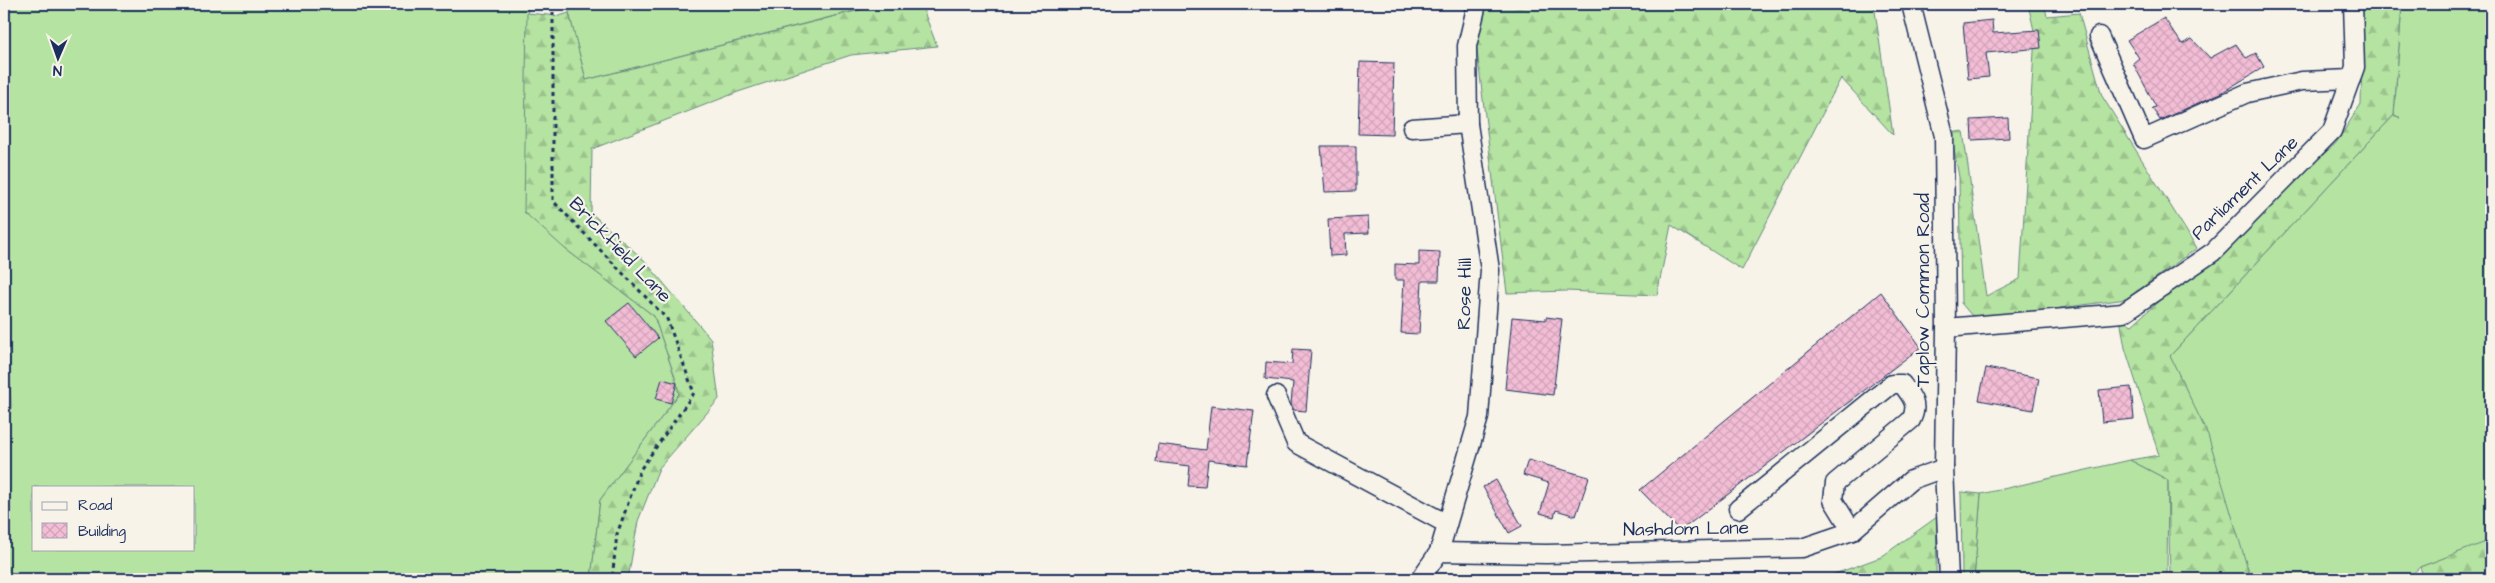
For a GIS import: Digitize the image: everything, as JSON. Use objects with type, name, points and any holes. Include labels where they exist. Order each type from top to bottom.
[{"type":"street","name":"Rose Hill","points":[[1438,552],[1479,417],[1490,270],[1468,124],[1467,46],[1477,4]]},
{"type":"street","name":"Taplow Common Road","points":[[1910,4],[1944,136],[1946,328],[1944,468],[1950,579]]},
{"type":"street","name":"Parliament Lane","points":[[1946,328],[2123,313],[2213,252],[2332,131],[2355,68],[2353,4]]},
{"type":"street","points":[[2099,36],[2144,139],[2247,93],[2302,80],[2351,79]]},
{"type":"street","points":[[1412,128],[1468,124]]},
{"type":"street","points":[[1738,509],[1892,384],[1902,384],[1914,399],[1916,411],[1911,420],[1835,483],[1833,500],[1852,531]]},
{"type":"street","points":[[1276,396],[1296,443],[1447,524]]},
{"type":"street","name":"Nashdom Lane","points":[[1438,552],[1546,554],[1802,548],[1852,531],[1911,480],[1944,468]]},
{"type":"street","points":[[1420,579],[1438,552]]},
{"type":"path","name":"Brickfield Lane","points":[[553,4],[553,201],[667,319],[694,393],[640,470],[617,534],[612,579]]},
{"type":"green space","points":[[9,4],[530,4],[527,13],[564,248],[654,316],[679,394],[600,500],[591,579],[4,579],[4,451],[11,406],[5,277],[4,205]]},
{"type":"green space","points":[[571,4],[881,4],[586,80],[569,13]]},
{"type":"green space","points":[[883,4],[921,4],[937,46],[851,55],[738,92],[592,149],[591,213],[644,260],[711,339],[719,399],[659,468],[638,521],[628,579],[591,579],[600,500],[679,394],[654,316],[564,248],[524,212],[527,13],[559,16],[569,13],[586,80]]},
{"type":"green space","points":[[1486,4],[1874,4],[1893,135],[1841,78],[1742,270],[1671,225],[1657,295],[1566,291],[1507,293],[1476,43]]},
{"type":"green space","points":[[2028,4],[2044,4],[2047,16],[2079,13],[2102,96],[2197,248],[2126,299],[1989,318],[1972,316],[1961,303],[1959,177],[1951,133],[1963,131],[1986,296],[2020,279],[2035,35]]},
{"type":"green space","points":[[2363,4],[2402,4],[2394,115],[2170,356],[2208,435],[2249,573],[2254,579],[2170,579],[2168,480],[2130,460],[2159,455],[2125,348],[2120,319],[2132,325],[2336,143],[2361,104]]},
{"type":"green space","points":[[2402,4],[2491,4],[2491,541],[2420,567],[2407,579],[2254,579],[2249,573],[2170,356],[2394,115]]},
{"type":"green space","points":[[2130,460],[2168,480],[2167,579],[1974,579],[1981,494]]},
{"type":"green space","points":[[1961,492],[1981,494],[1974,579],[1962,579]]},
{"type":"green space","points":[[1937,517],[1936,579],[1821,579],[1881,557]]},
{"type":"green space","points":[[2491,540],[2491,579],[2424,579],[2420,567]]},
{"type":"green space","points":[[1449,575],[1585,579],[1447,579]]},
{"type":"building","points":[[2164,18],[2182,44],[2192,39],[2210,58],[2236,44],[2246,58],[2256,53],[2264,67],[2221,93],[2160,120],[2152,108],[2156,107],[2133,63],[2139,58],[2127,40]]},
{"type":"building","points":[[1992,20],[1993,33],[2039,30],[2041,48],[1986,53],[1989,77],[1968,79],[1963,23]]},
{"type":"building","points":[[1360,62],[1394,63],[1392,135],[1358,134]]},
{"type":"building","points":[[2008,118],[2009,138],[1972,140],[1971,120]]},
{"type":"building","points":[[1321,146],[1356,146],[1356,191],[1325,192]]},
{"type":"building","points":[[1368,217],[1369,233],[1345,234],[1346,255],[1330,256],[1328,219]]},
{"type":"building","points":[[1419,251],[1440,252],[1439,281],[1422,281],[1419,334],[1401,333],[1404,280],[1395,280],[1395,264],[1419,265]]},
{"type":"building","points":[[1881,292],[1921,347],[1680,531],[1640,490]]},
{"type":"building","points":[[629,303],[658,338],[636,356],[606,321]]},
{"type":"building","points":[[1512,317],[1546,320],[1546,317],[1562,319],[1553,395],[1505,389]]},
{"type":"building","points":[[1293,349],[1311,350],[1306,411],[1294,410],[1291,404],[1293,382],[1265,379],[1266,362],[1292,364]]},
{"type":"building","points":[[1986,368],[2039,378],[2033,410],[1979,400]]},
{"type":"building","points":[[662,379],[677,383],[671,403],[656,399]]},
{"type":"building","points":[[2131,387],[2134,419],[2102,422],[2099,390]]},
{"type":"building","points":[[1211,406],[1254,411],[1247,465],[1208,460],[1205,487],[1188,486],[1190,466],[1156,462],[1158,444],[1206,450]]},
{"type":"building","points":[[1528,460],[1589,477],[1576,516],[1556,510],[1554,517],[1540,513],[1549,483],[1523,475]]},
{"type":"building","points":[[1496,480],[1522,526],[1509,533],[1483,487]]}]
